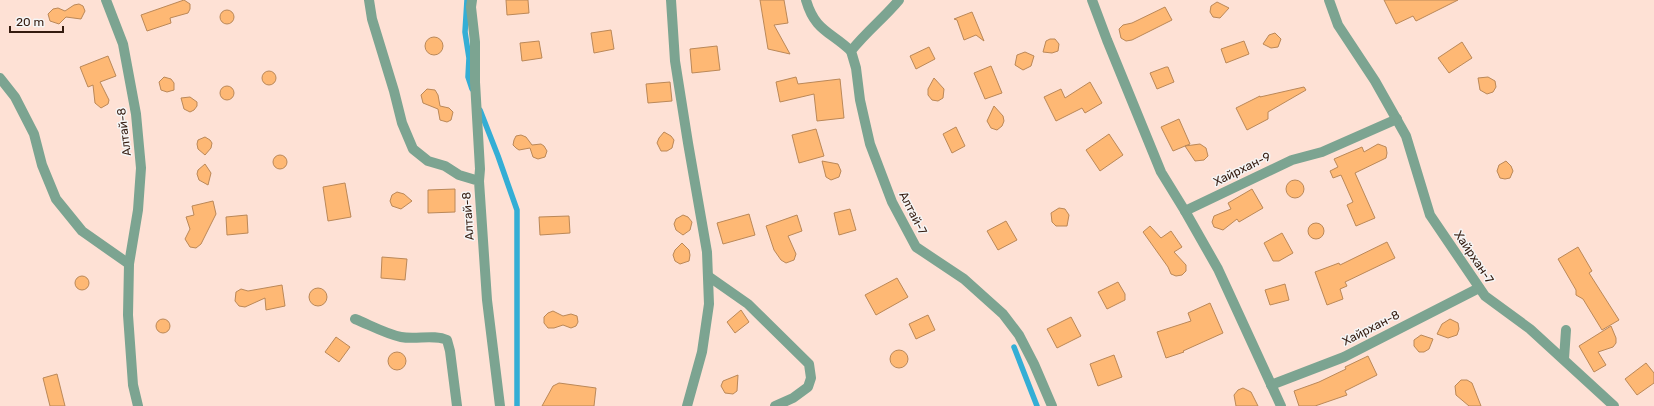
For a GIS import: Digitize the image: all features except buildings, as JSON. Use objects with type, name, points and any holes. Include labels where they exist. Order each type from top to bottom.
[{"type":"street","name":"Алтай-8","points":[[106,0],[123,44],[136,114],[141,168],[138,210],[129,264],[128,315],[133,385],[138,406]]},
{"type":"street","name":"Алтай-8","points":[[369,0],[372,19],[394,91],[402,124],[413,150],[428,161],[444,166],[459,175],[479,182],[486,300],[500,406]]},
{"type":"street","points":[[472,0],[471,7],[475,42],[479,182]]},
{"type":"street","points":[[671,0],[675,61],[707,252],[708,276],[709,304],[702,352],[687,406]]},
{"type":"street","points":[[806,0],[810,14],[817,25],[842,42],[851,51],[899,0]]},
{"type":"street","points":[[1092,0],[1161,172],[1218,269],[1281,406]]},
{"type":"street","points":[[1329,0],[1338,25],[1397,120]]},
{"type":"street","name":"Алтай-7","points":[[851,51],[856,68],[860,100],[870,144],[892,202],[916,247],[964,279],[1004,314],[1019,335],[1034,364],[1052,406]]},
{"type":"street","points":[[0,78],[15,97],[34,134],[42,165],[56,199],[82,231],[129,264]]},
{"type":"street","name":"Хайрхан-9","points":[[1185,211],[1292,160],[1322,152],[1397,120]]},
{"type":"street","name":"Хайрхан-7","points":[[1397,120],[1406,136],[1430,215],[1484,296],[1530,329],[1614,406]]},
{"type":"street","points":[[708,276],[748,304],[808,364],[811,378],[808,387],[793,398],[775,406]]},
{"type":"street","name":"Хайрхан-8","points":[[1271,385],[1344,357],[1479,288]]},
{"type":"street","points":[[355,319],[401,337],[425,339],[440,337],[447,340],[450,351],[457,406]]},
{"type":"street","points":[[1564,359],[1566,330]]},
{"type":"waterway","points":[[467,0],[465,32],[469,58],[468,77],[472,89]]},
{"type":"waterway","points":[[480,110],[517,210],[517,406]]},
{"type":"waterway","points":[[1014,347],[1037,406]]}]
